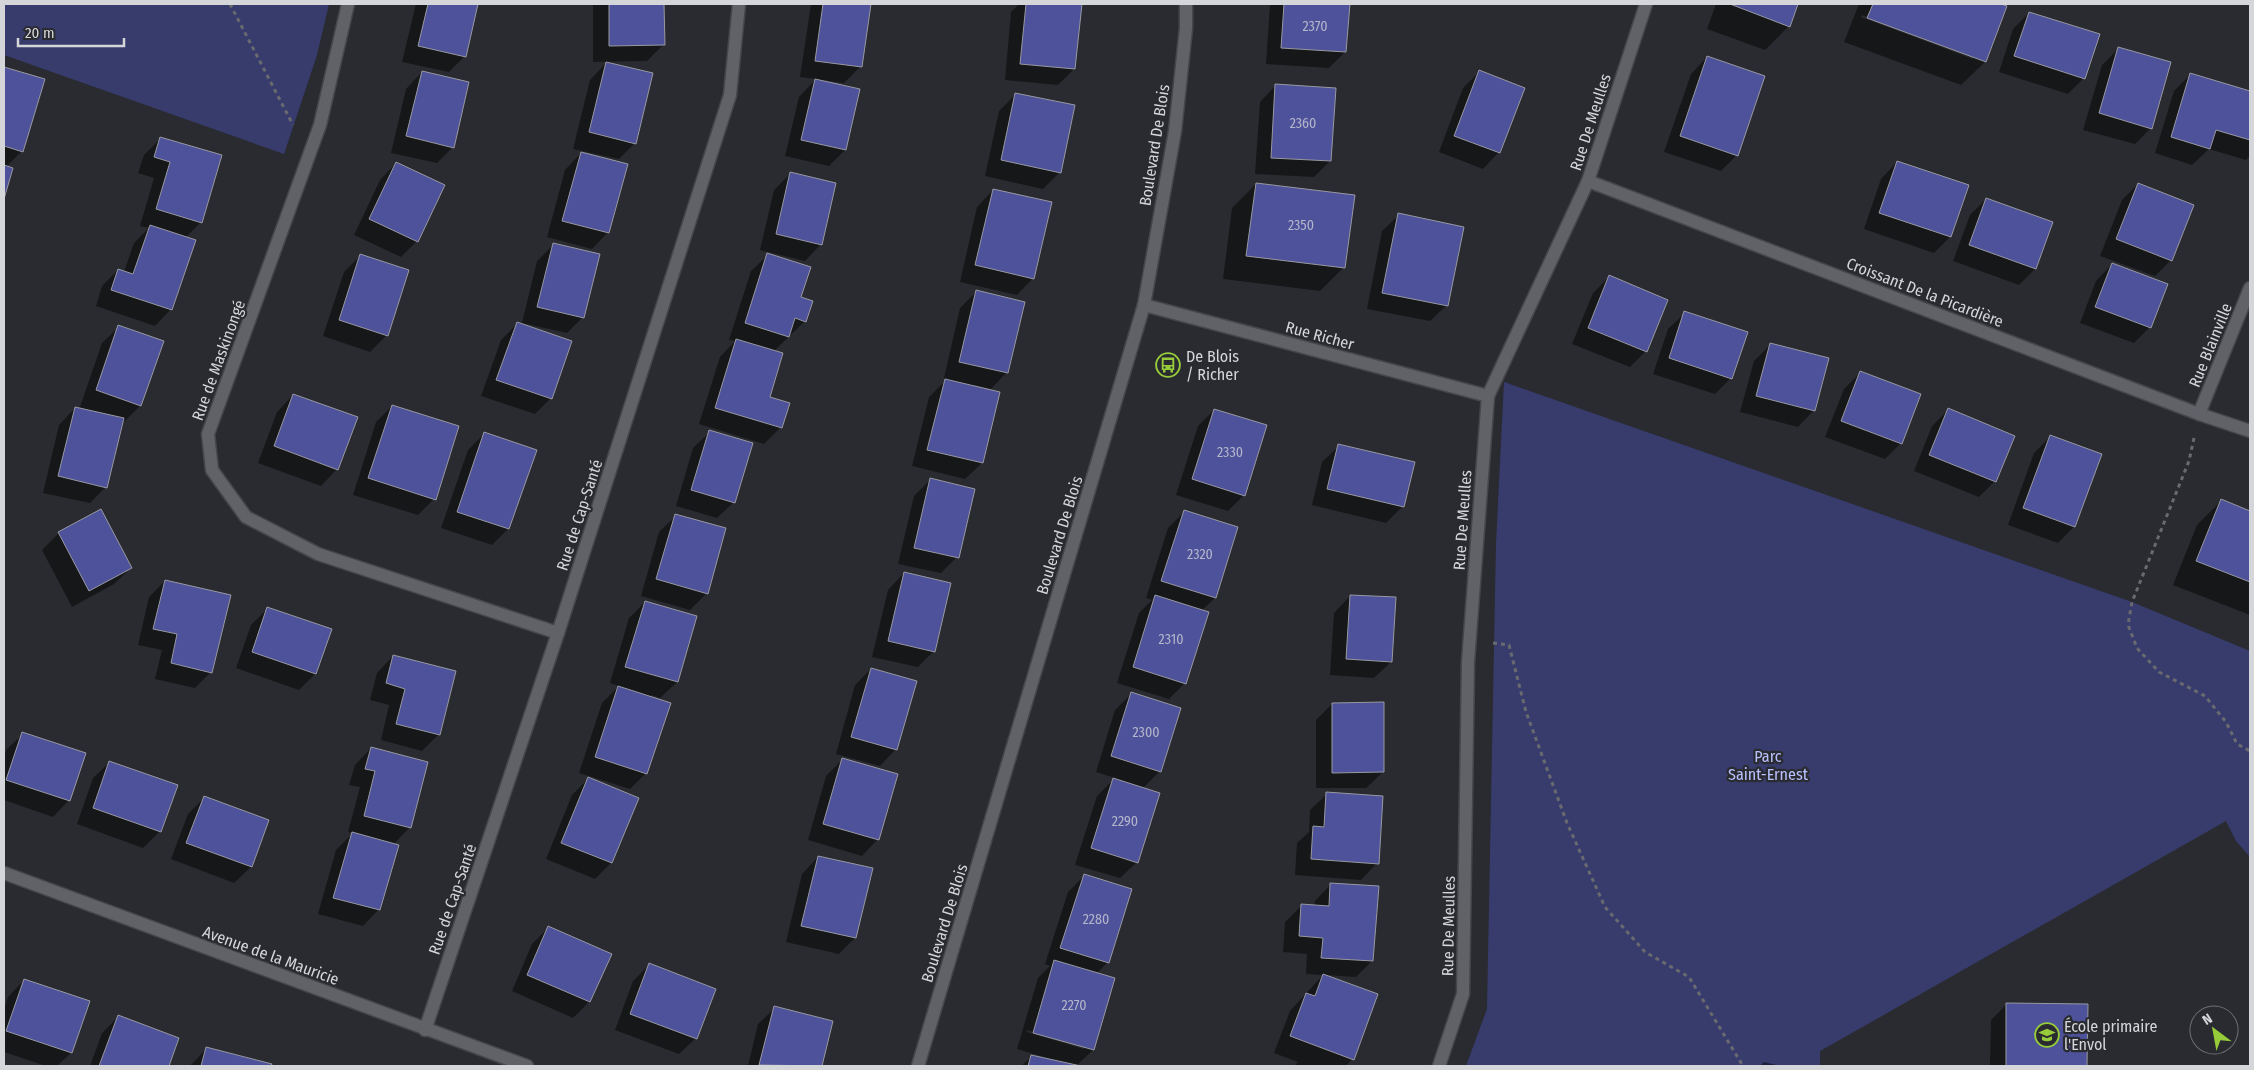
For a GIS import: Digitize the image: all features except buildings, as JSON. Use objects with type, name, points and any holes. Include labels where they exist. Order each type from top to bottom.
[{"type":"street","name":"Rue de Maskinongé","points":[[348,4],[320,125],[208,434],[212,470],[246,517],[318,554],[558,633]]},
{"type":"street","name":"Rue de Cap-Santé","points":[[425,1030],[558,633],[730,96],[739,4]]},
{"type":"street","name":"Boulevard De Blois","points":[[918,1066],[1144,305],[1175,132],[1186,28],[1186,4]]},
{"type":"street","name":"Rue De Meulles","points":[[1439,1066],[1463,994],[1470,641],[1488,396],[1588,180],[1646,4]]},
{"type":"street","name":"Croissant De la Picardière","points":[[1588,180],[2200,414],[2250,431]]},
{"type":"street","name":"Rue Blainville","points":[[2200,414],[2250,288]]},
{"type":"street","name":"Rue Richer","points":[[1144,305],[1488,396]]},
{"type":"street","name":"Avenue de la Mauricie","points":[[4,873],[425,1030],[527,1066]]},
{"type":"path","points":[[230,4],[309,157]]},
{"type":"path","points":[[2200,414],[2189,461],[2132,602],[2128,625],[2137,648],[2159,672],[2205,696],[2226,722],[2237,744],[2250,751]]},
{"type":"path","points":[[1470,641],[1509,644],[1526,712],[1567,823],[1605,907],[1645,952],[1689,977],[1743,1066]]},
{"type":"green space","points":[[4,4],[329,4],[317,55],[284,154],[4,55]]},
{"type":"green space","name":"Parc Saint-Ernest","points":[[1504,382],[2132,602],[2250,651],[2250,857],[2236,841],[2226,821],[1820,1051],[1820,1066],[1466,1066],[1487,1009],[1496,544]]},
{"type":"place","name":"De Blois / Richer","points":[[1168,365]]},
{"type":"place","name":"École primaire l'Envol","points":[[2047,1035]]}]
